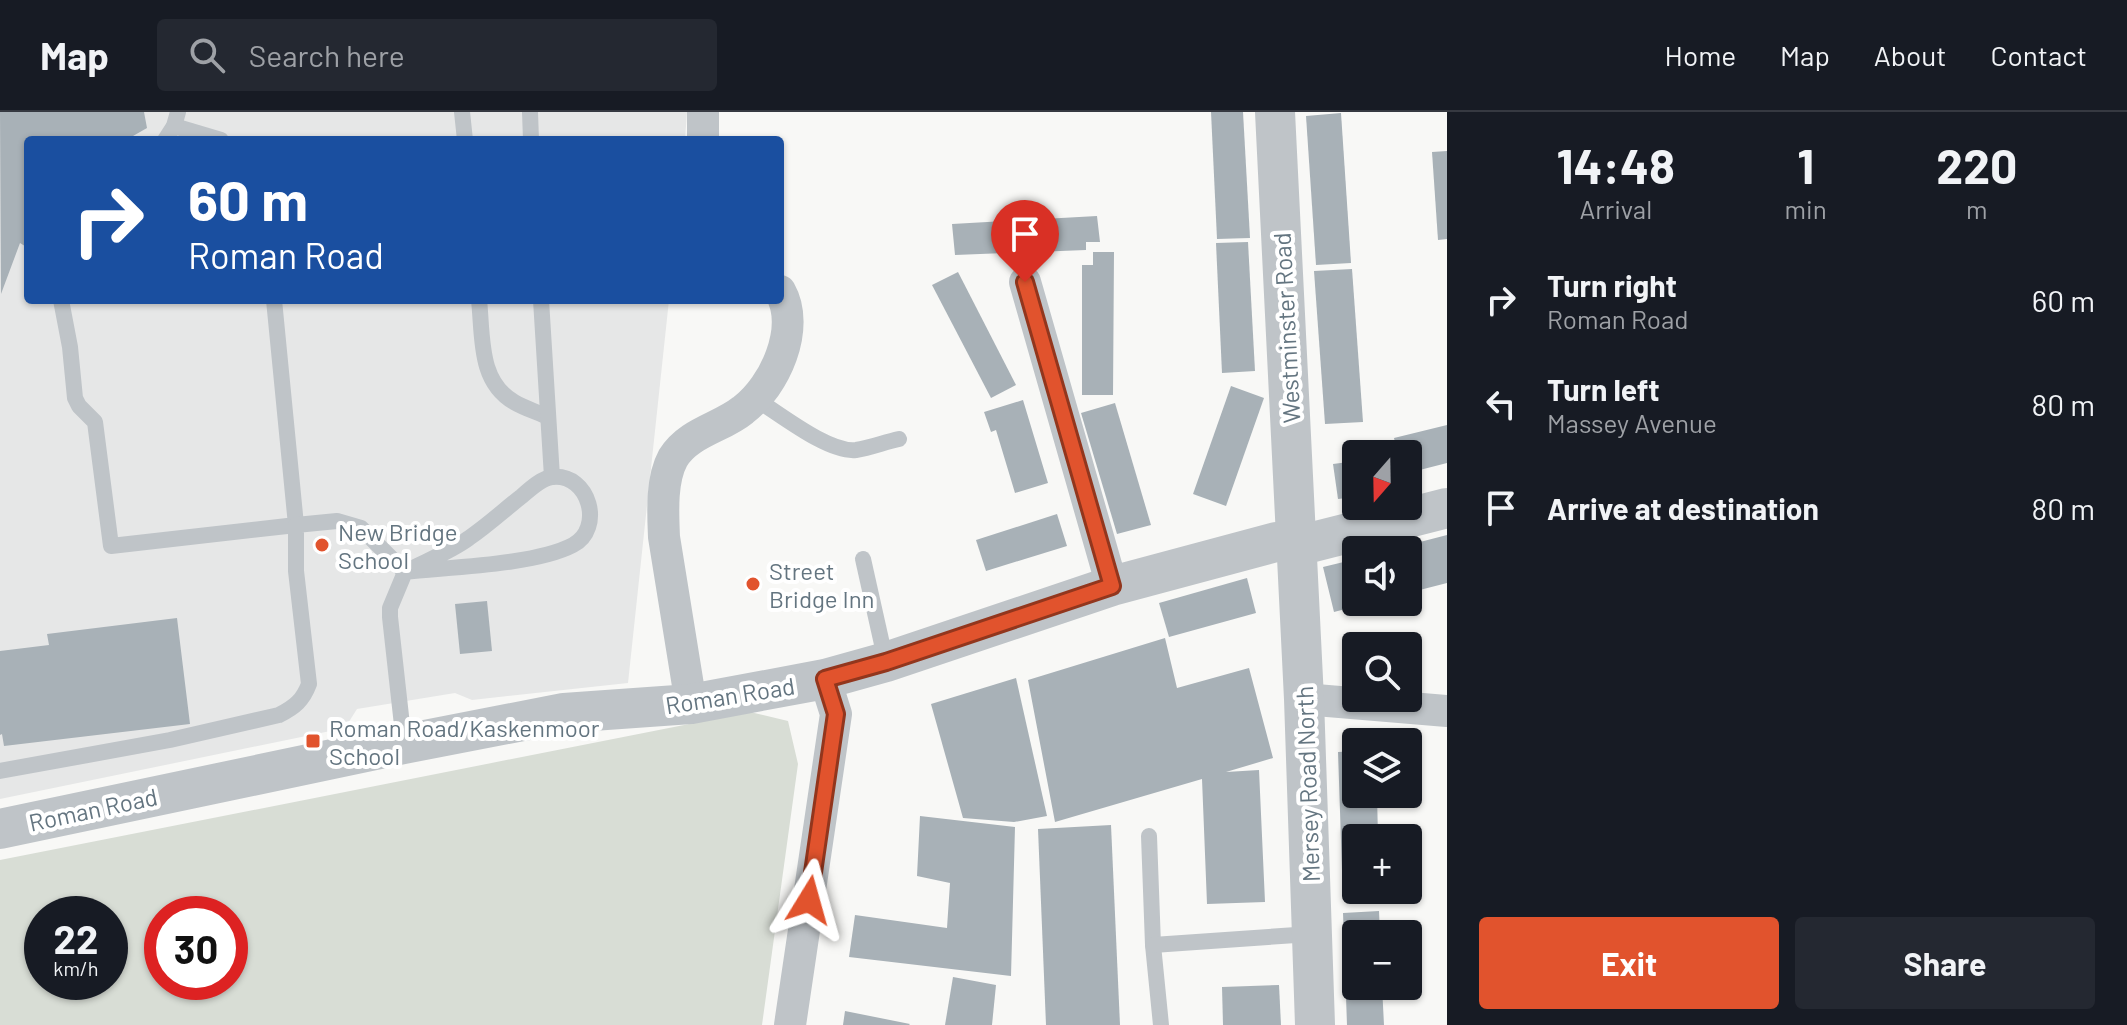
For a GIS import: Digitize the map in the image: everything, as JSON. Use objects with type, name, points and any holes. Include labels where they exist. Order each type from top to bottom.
[{"type":"street","points":[[703,112],[703,136]]},
{"type":"street","name":"Westminster Road","points":[[1275,112],[1296,544]]},
{"type":"street","points":[[1025,282],[1112,586]]},
{"type":"street","points":[[691,704],[664,537],[668,473],[674,458],[688,441],[746,409],[779,363],[789,314],[784,301]]},
{"type":"street","name":"Roman Road","points":[[0,829],[564,713],[691,704],[825,679],[886,662],[1112,586],[1276,542],[1296,544],[1447,508]]},
{"type":"street","name":"Mersey Road North","points":[[1296,544],[1315,1025]]},
{"type":"street","points":[[790,1025],[836,714],[825,679]]},
{"type":"street","points":[[1304,699],[1447,711]]},
{"type":"lane","points":[[462,112],[465,136]]},
{"type":"lane","points":[[530,112],[531,136]]},
{"type":"lane","points":[[172,126],[207,136]]},
{"type":"lane","points":[[62,304],[75,398],[95,422],[111,546],[337,521],[361,528],[405,572]]},
{"type":"lane","points":[[0,771],[170,740],[279,715],[304,698],[309,684],[296,571],[296,525],[274,304]]},
{"type":"lane","points":[[479,304],[485,367],[496,386],[512,401],[548,417]]},
{"type":"lane","points":[[541,304],[552,477]]},
{"type":"lane","points":[[754,398],[825,441],[844,449],[856,450],[899,439]]},
{"type":"lane","points":[[404,744],[390,608],[405,572],[468,539],[534,486],[552,477],[569,480],[582,489],[589,501],[590,520],[586,532],[577,543],[556,552],[405,572]]},
{"type":"lane","points":[[863,559],[886,662]]},
{"type":"lane","points":[[1149,836],[1153,945],[1161,1025]]},
{"type":"lane","points":[[1153,945],[1312,934]]},
{"type":"shaded area","name":"New Bridge School","points":[[0,112],[687,112],[685,136],[24,136],[24,304],[669,304],[628,683],[472,700],[455,693],[357,709],[345,728],[0,799]]},
{"type":"shaded area","points":[[750,712],[788,721],[798,764],[762,1025],[0,1025],[0,860]]},
{"type":"building","points":[[0,112],[144,112],[147,128],[133,136],[24,136],[24,246],[20,243],[1,294]]},
{"type":"building","points":[[1211,112],[1243,112],[1250,238],[1217,239]]},
{"type":"building","points":[[1341,113],[1351,263],[1316,265],[1306,116]]},
{"type":"building","points":[[1447,151],[1447,239],[1438,240],[1432,152]]},
{"type":"building","points":[[1097,216],[1100,242],[1086,242],[1086,250],[955,255],[952,224]]},
{"type":"building","points":[[1248,242],[1255,371],[1222,373],[1216,243]]},
{"type":"building","points":[[1093,252],[1114,252],[1113,395],[1082,395],[1082,265],[1093,265]]},
{"type":"building","points":[[1352,269],[1363,422],[1325,424],[1314,271]]},
{"type":"building","points":[[958,272],[1016,385],[991,398],[932,285]]},
{"type":"building","points":[[1231,386],[1264,398],[1226,506],[1193,494]]},
{"type":"building","points":[[1023,400],[1048,483],[1015,493],[996,430],[991,432],[984,412]]},
{"type":"building","points":[[1115,403],[1151,525],[1117,534],[1081,413]]},
{"type":"building","points":[[1447,425],[1447,463],[1422,469],[1422,440],[1394,438]]},
{"type":"building","points":[[1342,463],[1342,499],[1338,499],[1333,464]]},
{"type":"building","points":[[1057,514],[1067,546],[986,571],[976,540]]},
{"type":"building","points":[[1447,535],[1447,583],[1422,589],[1422,541]]},
{"type":"building","points":[[1342,562],[1342,610],[1334,612],[1323,567]]},
{"type":"building","points":[[1247,578],[1256,613],[1169,637],[1159,603]]},
{"type":"building","points":[[487,601],[492,651],[460,654],[455,604]]},
{"type":"building","points":[[177,618],[190,724],[4,746],[0,735],[0,651],[49,645],[47,634]]},
{"type":"building","points":[[1165,638],[1177,688],[1249,668],[1273,758],[1226,772],[1259,770],[1265,902],[1207,904],[1202,779],[1055,822],[1028,680]]},
{"type":"building","points":[[1016,678],[1047,816],[1014,822],[963,818],[931,704]]},
{"type":"building","points":[[1338,752],[1342,752],[1342,808],[1377,808],[1378,824],[1342,824],[1342,870]]},
{"type":"building","points":[[920,816],[1015,827],[1011,976],[849,957],[855,915],[947,928],[950,883],[917,876]]},
{"type":"building","points":[[1111,825],[1120,1025],[1046,1025],[1038,829]]},
{"type":"building","points":[[1379,911],[1379,920],[1343,920],[1343,913]]},
{"type":"building","points":[[953,977],[996,985],[992,1025],[945,1025]]},
{"type":"building","points":[[1279,985],[1281,1025],[1223,1025],[1222,987]]},
{"type":"building","points":[[1346,1000],[1383,1000],[1384,1025],[1347,1025]]},
{"type":"building","points":[[845,1011],[910,1024],[843,1025]]},
{"type":"place","name":"New Bridge School","points":[[322,545]]},
{"type":"place","name":"Street Bridge Inn","points":[[753,584]]},
{"type":"place","name":"Roman Road/Kaskenmoor School","points":[[313,741]]},
{"type":"route","points":[[809,900],[836,714],[825,679],[886,662],[1112,586],[1025,282]]}]
